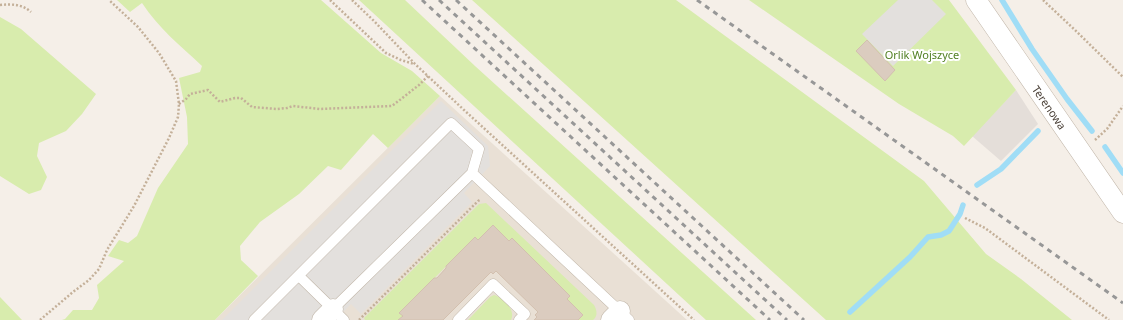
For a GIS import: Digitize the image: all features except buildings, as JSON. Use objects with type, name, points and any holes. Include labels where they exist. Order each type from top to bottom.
[{"type":"street","name":"Terenowa","points":[[976,0],[1123,213]]},
{"type":"lane","points":[[254,320],[452,123],[479,149],[472,173],[333,316],[299,276]]},
{"type":"lane","points":[[472,173],[620,317]]},
{"type":"lane","points":[[458,320],[493,284],[525,314],[519,320]]},
{"type":"path","points":[[40,320],[89,280],[99,269],[107,250],[134,206],[169,138],[178,116],[179,104],[176,81],[158,53],[138,27],[109,0]]},
{"type":"path","points":[[330,0],[386,53],[401,60],[415,64]]},
{"type":"path","points":[[352,0],[415,64],[694,320]]},
{"type":"path","points":[[1042,0],[1123,76]]},
{"type":"path","points":[[0,5],[12,4],[25,7],[31,12]]},
{"type":"path","points":[[179,104],[190,94],[208,90],[220,102],[241,98],[252,107],[277,109],[293,106],[320,109],[392,106],[428,76]]},
{"type":"path","points":[[1093,142],[1107,129],[1122,108]]},
{"type":"path","points":[[359,320],[478,201],[484,199]]},
{"type":"path","points":[[966,218],[985,228],[1109,320]]},
{"type":"shaded area","points":[[898,0],[932,0],[946,14],[893,66],[862,34]]},
{"type":"shaded area","points":[[1016,90],[1038,124],[1001,161],[972,136]]},
{"type":"shaded area","points":[[440,96],[687,320],[215,320]]},
{"type":"shaded area","points":[[441,101],[488,146],[490,166],[464,193],[472,202],[361,314],[351,304],[335,320],[222,320]]},
{"type":"green space","points":[[117,0],[321,0],[381,53],[412,71],[440,96],[388,148],[373,134],[341,170],[328,166],[299,194],[260,222],[240,246],[241,260],[258,276],[215,320],[62,320],[65,319],[73,310],[92,310],[99,298],[97,285],[124,261],[108,256],[119,240],[128,243],[137,236],[158,188],[188,144],[187,117],[179,78],[200,72],[202,66],[155,21],[142,3],[130,12]]},
{"type":"green space","points":[[359,0],[405,0],[475,66],[756,320],[706,320]]},
{"type":"green space","points":[[472,0],[676,0],[924,181],[986,254],[1021,279],[1072,320],[826,320]]},
{"type":"green space","name":"Orlik Wojszyce","points":[[749,0],[949,0],[1016,90],[964,146],[953,136],[899,104]]},
{"type":"green space","points":[[0,17],[21,29],[96,94],[82,114],[66,131],[39,143],[37,156],[47,177],[41,190],[29,194],[0,176]]},
{"type":"green space","points":[[486,203],[594,305],[596,309],[596,317],[593,320],[578,320],[583,315],[567,299],[570,296],[512,238],[509,241],[478,240],[475,237],[400,313],[403,316],[398,320],[365,320],[364,318],[479,204]]},
{"type":"green space","points":[[494,295],[502,299],[508,305],[512,312],[511,320],[468,320],[490,297]]},
{"type":"green space","points":[[0,297],[22,320],[0,320]]},
{"type":"waterway","points":[[1002,0],[1032,49],[1067,99],[1092,131]]},
{"type":"waterway","points":[[977,185],[1001,169],[1038,131]]},
{"type":"waterway","points":[[1105,147],[1123,173]]},
{"type":"waterway","points":[[850,312],[910,257],[928,237],[941,235],[949,231],[960,214],[963,205]]},
{"type":"railway","points":[[422,0],[770,320]]},
{"type":"railway","points":[[439,0],[787,320]]},
{"type":"railway","points":[[456,0],[804,320]]},
{"type":"railway","points":[[697,0],[1123,303]]}]
